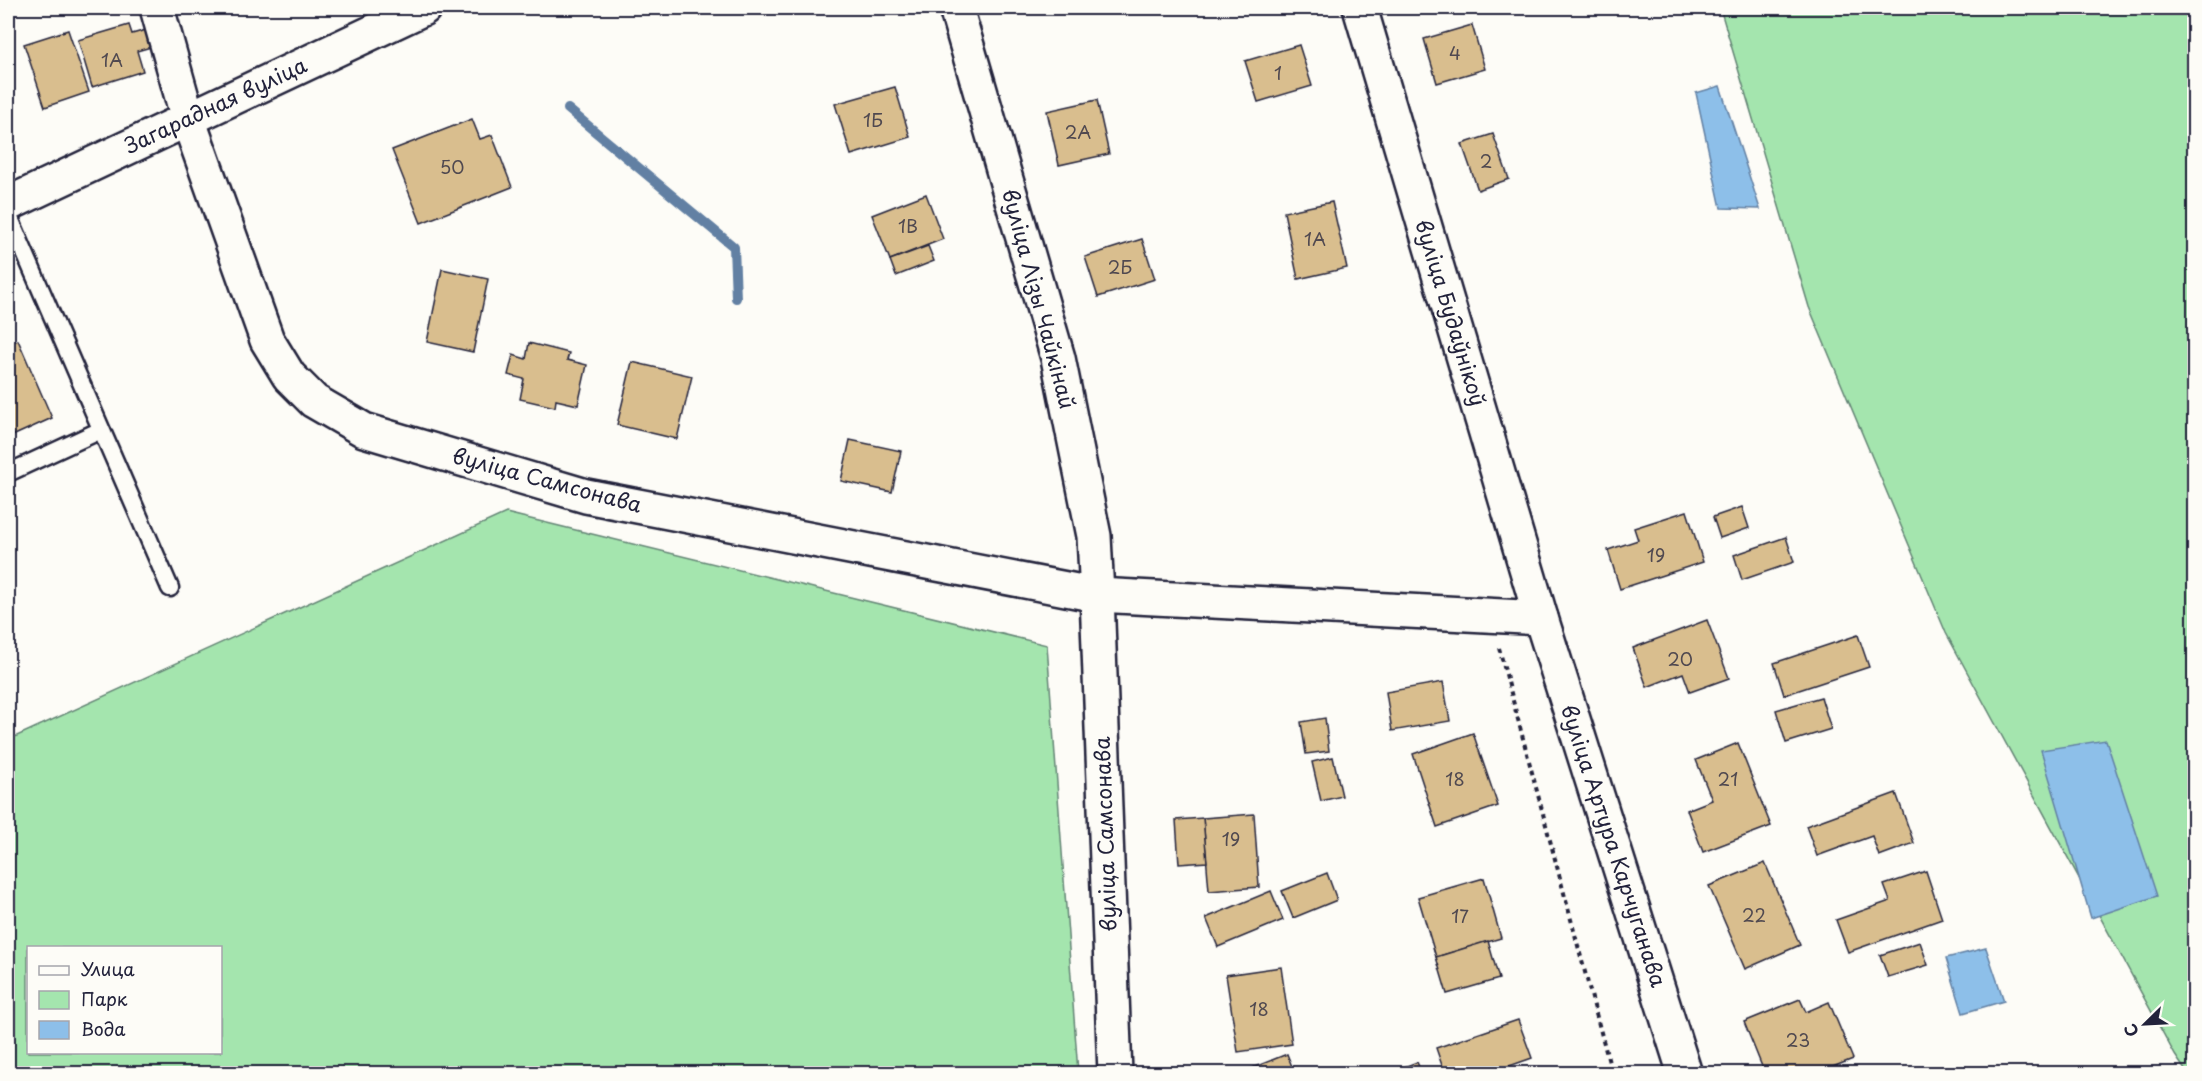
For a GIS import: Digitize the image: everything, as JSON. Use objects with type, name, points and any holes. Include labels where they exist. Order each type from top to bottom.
[{"type":"street","name":"вуліца Самсонава","points":[[157,8],[188,119],[267,340],[289,376],[314,401],[364,430],[586,496],[1097,595],[1541,618]]},
{"type":"street","name":"Загарадная вуліца","points":[[8,204],[424,8]]},
{"type":"street","name":"вуліца Лізы Чайкінай","points":[[956,8],[1058,358],[1094,536],[1097,595]]},
{"type":"street","name":"вуліца Будаўнікоў","points":[[1360,8],[1541,618]]},
{"type":"street","name":"вуліца Самсонава","points":[[1097,595],[1115,1074]]},
{"type":"street","name":"вуліца Артура Карчуганава","points":[[1541,618],[1685,1074]]},
{"type":"lane","points":[[8,214],[170,588]]},
{"type":"lane","points":[[8,473],[101,430]]},
{"type":"path","points":[[1490,615],[1612,1074]]},
{"type":"green space","points":[[1720,8],[2194,8],[2194,1073],[2187,1073],[2175,1055],[1946,633],[1809,307]]},
{"type":"green space","points":[[506,513],[1047,645],[1078,1073],[8,1073],[8,740]]},
{"type":"water","points":[[1720,86],[1760,209],[1721,208],[1696,93]]},
{"type":"water","points":[[2106,740],[2157,896],[2091,918],[2041,750]]},
{"type":"water","points":[[1986,948],[2004,1001],[1963,1013],[1946,958]]},
{"type":"building","points":[[129,25],[132,34],[146,30],[151,47],[137,51],[143,71],[92,87],[78,40]]},
{"type":"building","points":[[1472,25],[1485,69],[1437,83],[1424,39]]},
{"type":"building","points":[[68,30],[89,92],[45,107],[24,44]]},
{"type":"building","points":[[1299,45],[1312,86],[1258,102],[1245,61]]},
{"type":"building","points":[[895,87],[910,137],[851,155],[835,104]]},
{"type":"building","points":[[1097,100],[1109,154],[1059,165],[1047,111]]},
{"type":"building","points":[[472,119],[480,139],[492,135],[512,187],[421,223],[392,150]]},
{"type":"building","points":[[1493,134],[1509,179],[1478,190],[1462,144]]},
{"type":"building","points":[[926,194],[943,239],[890,260],[872,215]]},
{"type":"building","points":[[1332,202],[1347,268],[1298,279],[1284,212]]},
{"type":"building","points":[[1142,239],[1155,279],[1098,297],[1085,257]]},
{"type":"building","points":[[928,246],[934,261],[896,276],[890,260]]},
{"type":"building","points":[[442,269],[488,279],[473,352],[427,342]]},
{"type":"building","points":[[18,340],[52,418],[8,438],[8,344]]},
{"type":"building","points":[[529,343],[569,353],[567,360],[587,365],[578,405],[556,400],[555,407],[520,399],[524,379],[508,375],[513,355],[526,359]]},
{"type":"building","points":[[632,362],[692,376],[677,439],[617,425]]},
{"type":"building","points":[[850,440],[901,451],[892,492],[841,481]]},
{"type":"building","points":[[1742,507],[1749,528],[1720,538],[1713,517]]},
{"type":"building","points":[[1687,511],[1703,562],[1620,589],[1608,550],[1638,540],[1634,528]]},
{"type":"building","points":[[1786,537],[1794,562],[1742,580],[1734,555]]},
{"type":"building","points":[[1707,620],[1729,678],[1690,692],[1683,673],[1647,687],[1633,648]]},
{"type":"building","points":[[1858,635],[1869,667],[1784,695],[1774,663]]},
{"type":"building","points":[[1443,682],[1450,721],[1392,731],[1386,692]]},
{"type":"building","points":[[1821,697],[1831,729],[1786,743],[1776,710]]},
{"type":"building","points":[[1325,718],[1329,751],[1306,754],[1301,722]]},
{"type":"building","points":[[1473,733],[1498,806],[1437,827],[1413,754]]},
{"type":"building","points":[[1738,743],[1771,826],[1703,852],[1687,810],[1712,800],[1696,760]]},
{"type":"building","points":[[1333,757],[1342,796],[1321,801],[1312,762]]},
{"type":"building","points":[[1896,793],[1914,843],[1879,856],[1872,836],[1817,856],[1806,826]]},
{"type":"building","points":[[1254,814],[1259,887],[1209,891],[1203,818]]},
{"type":"building","points":[[1203,818],[1207,862],[1179,864],[1176,820]]},
{"type":"building","points":[[1765,863],[1800,945],[1745,969],[1709,886]]},
{"type":"building","points":[[1926,871],[1942,919],[1848,952],[1836,920],[1890,901],[1884,885]]},
{"type":"building","points":[[1327,873],[1337,900],[1293,918],[1282,891]]},
{"type":"building","points":[[1484,878],[1501,938],[1436,957],[1418,897]]},
{"type":"building","points":[[1271,891],[1283,920],[1218,947],[1206,918]]},
{"type":"building","points":[[1488,941],[1499,979],[1447,994],[1436,957]]},
{"type":"building","points":[[1920,942],[1928,965],[1888,977],[1880,955]]},
{"type":"building","points":[[1281,967],[1292,1044],[1238,1052],[1226,975]]},
{"type":"building","points":[[1800,999],[1806,1012],[1829,1002],[1853,1059],[1830,1068],[1832,1074],[1765,1074],[1744,1022]]},
{"type":"building","points":[[1518,1020],[1532,1058],[1487,1074],[1445,1074],[1436,1048]]},
{"type":"building","points":[[1287,1054],[1295,1074],[1237,1074]]},
{"type":"building","points":[[1417,1062],[1422,1074],[1386,1074]]},
{"type":"waterway","points":[[568,109],[734,247],[736,298]]}]
